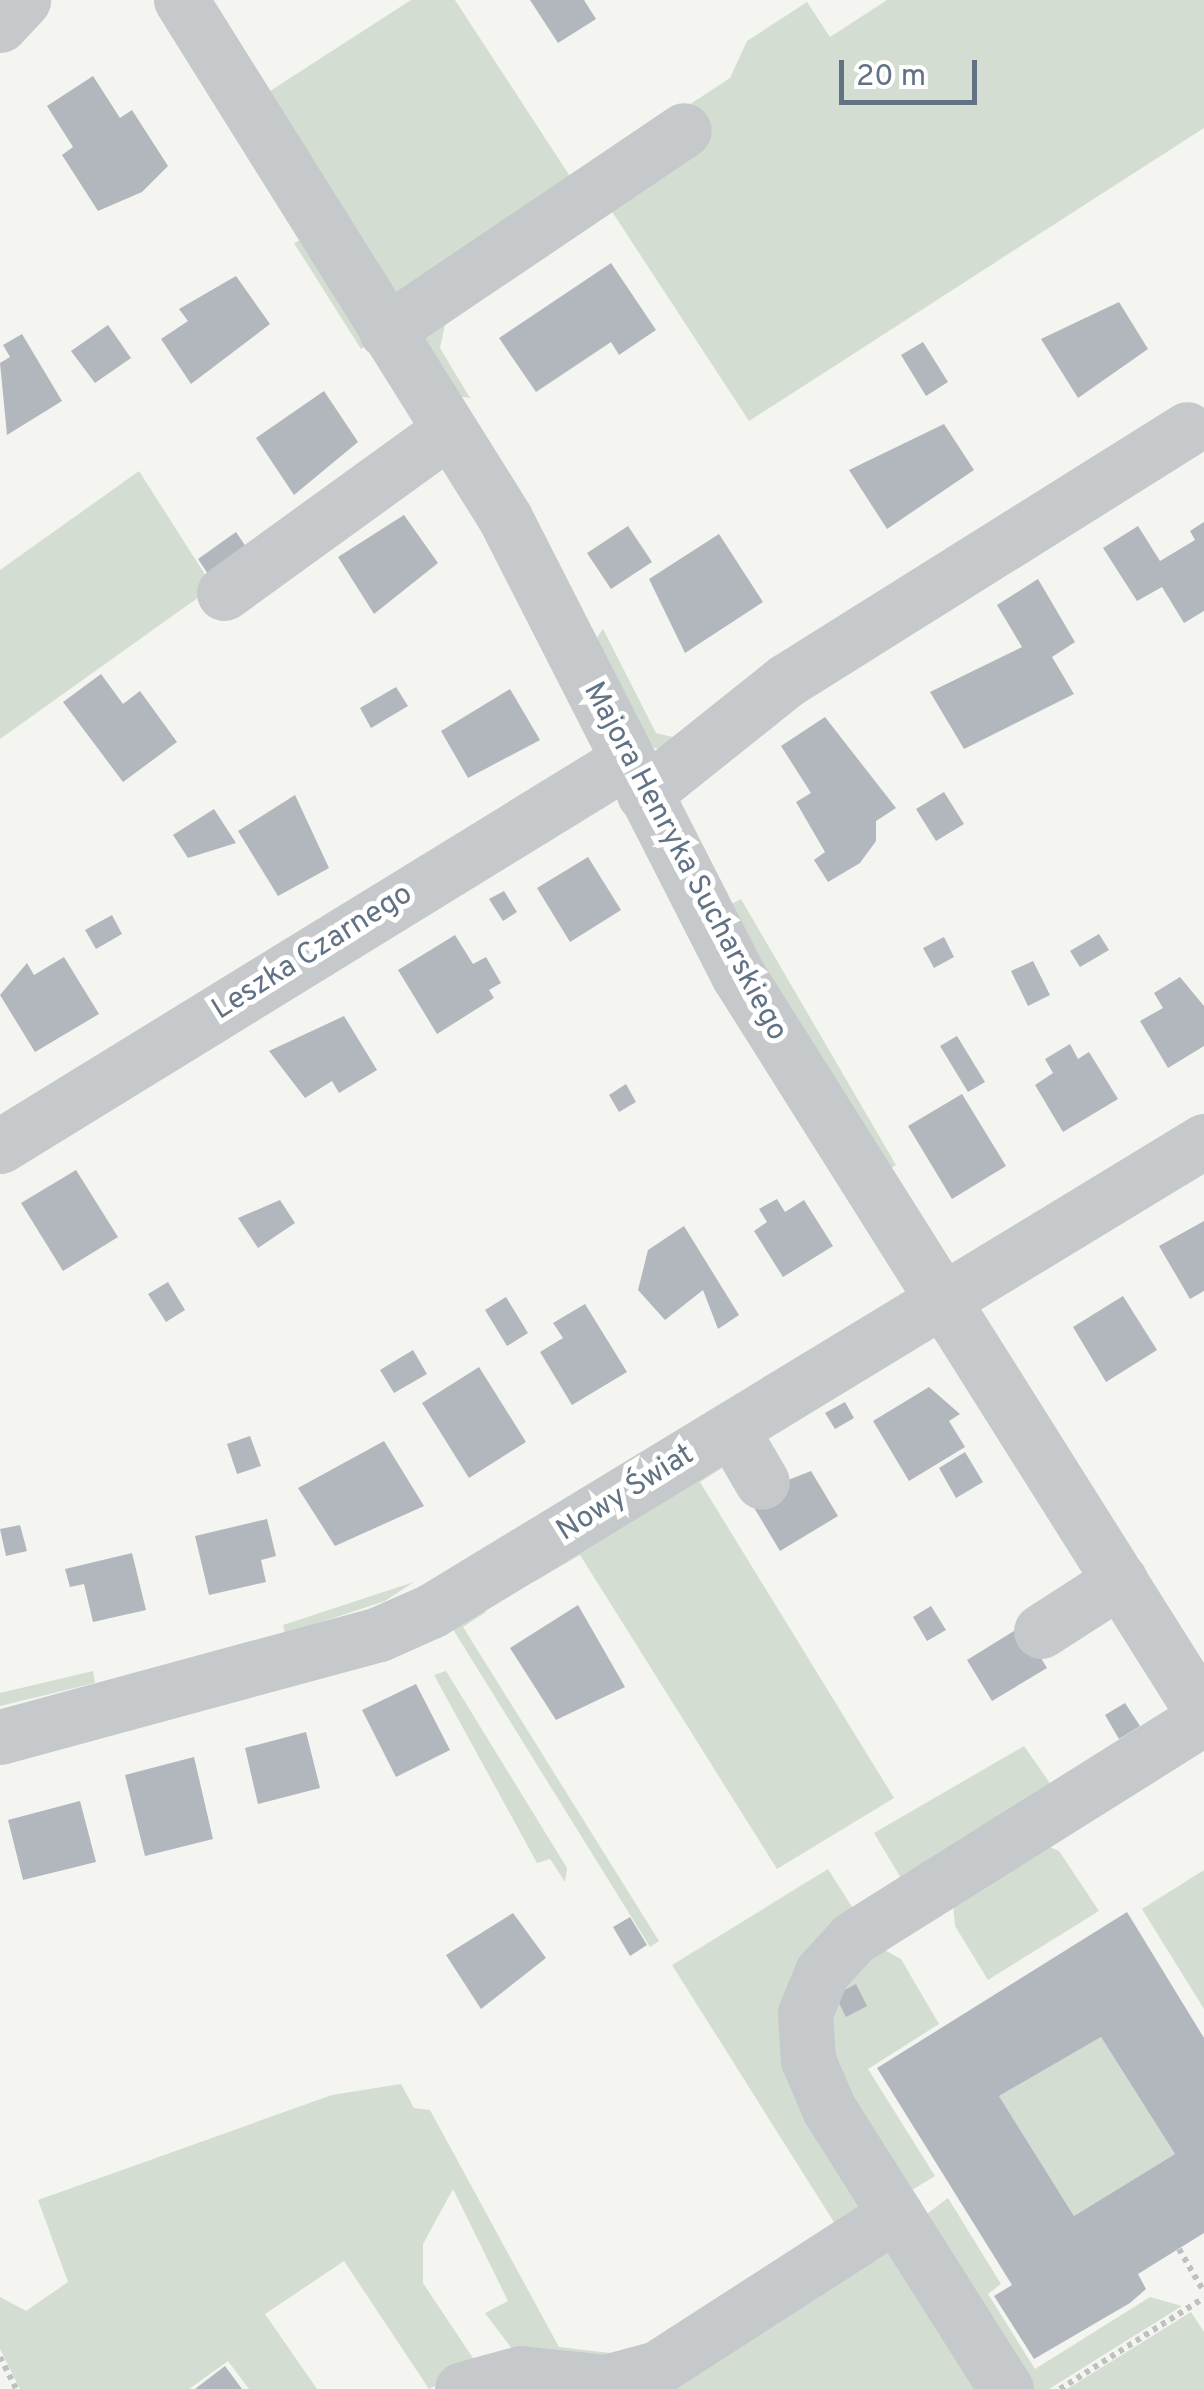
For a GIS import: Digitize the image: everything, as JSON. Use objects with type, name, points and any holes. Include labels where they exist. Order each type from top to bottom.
[{"type":"street","points":[[0,26],[22,0]]},
{"type":"street","name":"Majora Henryka Sucharskiego","points":[[181,0],[505,518],[738,975],[1204,1717]]},
{"type":"street","points":[[386,331],[684,130]]},
{"type":"street","name":"Leszka Czarnego","points":[[0,1146],[635,777],[1186,429]]},
{"type":"street","points":[[224,594],[448,431]]},
{"type":"street","name":"Nowy Świat","points":[[0,1737],[379,1634],[730,1429],[1204,1140]]},
{"type":"street","points":[[730,1429],[762,1482]]},
{"type":"street","points":[[1041,1631],[1120,1580]]},
{"type":"street","points":[[1006,2389],[896,2214],[808,2060],[805,2012],[822,1972],[853,1938],[1204,1717]]},
{"type":"street","points":[[462,2389],[521,2374],[605,2382],[644,2373],[896,2214]]},
{"type":"path","points":[[1060,2389],[1204,2295],[1179,2249]]},
{"type":"path","points":[[0,2356],[16,2389]]},
{"type":"shaded area","points":[[411,0],[455,0],[573,181],[730,78],[747,41],[807,2],[830,37],[887,0],[1204,0],[1204,128],[749,421],[607,204],[394,294],[270,91]]},
{"type":"shaded area","points":[[305,238],[372,340],[361,349],[294,243]]},
{"type":"shaded area","points":[[449,306],[440,348],[470,398],[449,395],[421,349],[423,326]]},
{"type":"shaded area","points":[[139,471],[213,587],[0,739],[0,570]]},
{"type":"shaded area","points":[[603,629],[656,733],[681,739],[669,750],[648,747],[596,639]]},
{"type":"shaded area","points":[[741,899],[896,1165],[886,1172],[724,908]]},
{"type":"shaded area","points":[[722,1455],[733,1461],[700,1482],[894,1798],[777,1869],[580,1555],[532,1583],[533,1573]]},
{"type":"shaded area","points":[[414,1582],[385,1601],[285,1634],[283,1625]]},
{"type":"shaded area","points":[[477,1606],[486,1612],[463,1627],[659,1941],[650,1947],[454,1631],[452,1621]]},
{"type":"shaded area","points":[[93,1671],[95,1683],[0,1706],[0,1693]]},
{"type":"shaded area","points":[[446,1671],[567,1868],[565,1882],[550,1859],[537,1863],[434,1675]]},
{"type":"shaded area","points":[[1024,1746],[1059,1796],[908,1890],[874,1833]]},
{"type":"shaded area","points":[[1031,1839],[1059,1851],[1099,1911],[988,1980],[955,1926],[952,1888]]},
{"type":"shaded area","points":[[828,1869],[859,1918],[809,1968],[795,2050],[813,2101],[873,2197],[863,2223],[654,2357],[598,2368],[512,2349],[485,2313],[508,2301],[453,2189],[423,2244],[423,2283],[477,2364],[429,2389],[344,2261],[265,2314],[317,2389],[249,2389],[228,2361],[189,2389],[20,2389],[0,2349],[0,2297],[26,2311],[68,2282],[38,2200],[332,2095],[401,2084],[414,2108],[430,2110],[559,2347],[636,2356],[837,2227],[672,1965]]},
{"type":"shaded area","points":[[1204,1870],[1204,2009],[1142,1909]]},
{"type":"shaded area","points":[[868,1941],[901,1959],[939,2024],[868,2069],[935,2176],[907,2193],[816,2030]]},
{"type":"shaded area","points":[[1101,2037],[1175,2154],[1074,2216],[999,2096]]},
{"type":"shaded area","points":[[948,2198],[1001,2284],[988,2294],[1035,2369],[1150,2297],[1182,2306],[1049,2389],[1019,2389],[924,2216]]},
{"type":"shaded area","points":[[884,2236],[994,2389],[637,2389]]},
{"type":"shaded area","points":[[1191,2312],[1204,2332],[1204,2389],[1067,2389]]},
{"type":"building","points":[[530,0],[584,0],[596,19],[558,43]]},
{"type":"building","points":[[93,76],[120,118],[132,110],[168,166],[142,192],[98,211],[62,155],[73,147],[47,106]]},
{"type":"building","points":[[611,263],[656,330],[619,355],[611,342],[536,392],[499,338]]},
{"type":"building","points":[[236,276],[270,324],[191,384],[161,339],[188,321],[179,309]]},
{"type":"building","points":[[1119,302],[1148,349],[1078,398],[1041,339]]},
{"type":"building","points":[[108,325],[131,358],[95,383],[71,351]]},
{"type":"building","points":[[22,334],[62,401],[7,435],[0,363],[10,357],[3,345]]},
{"type":"building","points":[[923,342],[948,382],[926,396],[901,355]]},
{"type":"building","points":[[324,391],[358,442],[294,495],[256,438]]},
{"type":"building","points":[[944,424],[974,470],[887,529],[849,470]]},
{"type":"building","points":[[404,515],[438,563],[374,614],[338,557]]},
{"type":"building","points":[[1204,522],[1204,611],[1184,623],[1162,587],[1137,601],[1103,548],[1138,526],[1160,561],[1195,540],[1190,531]]},
{"type":"building","points":[[628,526],[652,562],[611,589],[587,553]]},
{"type":"building","points":[[236,532],[251,554],[212,580],[198,559]]},
{"type":"building","points":[[719,534],[763,602],[685,653],[649,579]]},
{"type":"building","points":[[1038,579],[1075,642],[1052,657],[1074,694],[964,749],[930,692],[1022,647],[997,605]]},
{"type":"building","points":[[101,674],[123,704],[140,691],[177,742],[123,782],[63,702]]},
{"type":"building","points":[[396,687],[408,706],[371,728],[360,708]]},
{"type":"building","points":[[510,689],[540,740],[468,778],[441,731]]},
{"type":"building","points":[[825,717],[896,808],[876,821],[876,841],[860,863],[828,882],[814,860],[825,852],[796,802],[811,793],[781,746]]},
{"type":"building","points":[[944,792],[964,824],[936,841],[916,809]]},
{"type":"building","points":[[295,795],[329,868],[278,896],[238,831]]},
{"type":"building","points":[[214,809],[236,843],[188,858],[173,835]]},
{"type":"building","points":[[588,857],[621,910],[570,942],[537,888]]},
{"type":"building","points":[[504,891],[517,912],[503,921],[489,899]]},
{"type":"building","points":[[112,915],[122,934],[96,949],[85,930]]},
{"type":"building","points":[[1099,934],[1109,950],[1080,967],[1070,951]]},
{"type":"building","points":[[455,935],[473,964],[486,957],[501,983],[489,990],[494,998],[437,1034],[398,970]]},
{"type":"building","points":[[944,937],[954,957],[934,968],[923,948]]},
{"type":"building","points":[[64,957],[99,1014],[35,1052],[0,995],[27,963],[34,975]]},
{"type":"building","points":[[1033,961],[1050,995],[1028,1006],[1011,971]]},
{"type":"building","points":[[1180,977],[1204,1006],[1204,1046],[1168,1068],[1140,1021],[1163,1008],[1154,993]]},
{"type":"building","points":[[344,1016],[377,1070],[339,1093],[332,1081],[305,1098],[269,1051]]},
{"type":"building","points":[[957,1036],[985,1082],[968,1092],[940,1046]]},
{"type":"building","points":[[1070,1044],[1078,1059],[1089,1052],[1118,1099],[1063,1132],[1035,1085],[1053,1073],[1045,1059]]},
{"type":"building","points":[[626,1084],[636,1102],[619,1112],[609,1095]]},
{"type":"building","points":[[962,1094],[1006,1166],[952,1199],[908,1126]]},
{"type":"building","points":[[76,1170],[118,1237],[63,1271],[21,1203]]},
{"type":"building","points":[[777,1199],[785,1212],[804,1200],[833,1246],[783,1277],[754,1231],[767,1222],[759,1209]]},
{"type":"building","points":[[280,1200],[295,1223],[258,1248],[238,1218]]},
{"type":"building","points":[[1204,1221],[1204,1291],[1190,1299],[1159,1246]]},
{"type":"building","points":[[684,1226],[739,1315],[718,1329],[703,1290],[665,1320],[638,1290],[648,1250]]},
{"type":"building","points":[[168,1282],[185,1310],[166,1322],[148,1294]]},
{"type":"building","points":[[1123,1296],[1157,1350],[1106,1382],[1073,1327]]},
{"type":"building","points":[[506,1297],[528,1333],[507,1346],[485,1310]]},
{"type":"building","points":[[585,1304],[627,1372],[572,1405],[540,1352],[563,1338],[553,1323]]},
{"type":"building","points":[[413,1350],[427,1374],[394,1393],[380,1370]]},
{"type":"building","points":[[479,1367],[526,1442],[469,1478],[422,1403]]},
{"type":"building","points":[[929,1387],[960,1414],[949,1421],[965,1447],[909,1481],[873,1421]]},
{"type":"building","points":[[845,1402],[854,1418],[835,1429],[825,1413]]},
{"type":"building","points":[[250,1436],[261,1466],[237,1474],[227,1444]]},
{"type":"building","points":[[384,1441],[424,1506],[335,1546],[298,1488]]},
{"type":"building","points":[[965,1452],[983,1482],[956,1498],[939,1468]]},
{"type":"building","points":[[811,1471],[838,1516],[780,1551],[747,1496]]},
{"type":"building","points":[[267,1519],[276,1556],[261,1560],[266,1582],[209,1595],[195,1536]]},
{"type":"building","points":[[20,1525],[27,1551],[6,1556],[0,1529]]},
{"type":"building","points":[[132,1553],[146,1610],[93,1622],[84,1584],[70,1587],[65,1569]]},
{"type":"building","points":[[578,1605],[625,1687],[556,1720],[510,1648]]},
{"type":"building","points":[[931,1606],[946,1630],[927,1641],[913,1617]]},
{"type":"building","points":[[1022,1626],[1047,1668],[992,1701],[967,1660]]},
{"type":"building","points":[[416,1684],[450,1750],[396,1777],[362,1710]]},
{"type":"building","points":[[1125,1703],[1140,1726],[1119,1739],[1105,1715]]},
{"type":"building","points":[[306,1732],[320,1788],[258,1804],[245,1748]]},
{"type":"building","points":[[194,1757],[213,1839],[145,1856],[125,1775]]},
{"type":"building","points":[[80,1801],[96,1862],[23,1880],[8,1820]]},
{"type":"building","points":[[1127,1912],[1204,2038],[1204,2233],[1138,2274],[1146,2289],[1130,2303],[1034,2359],[994,2296],[1012,2285],[877,2068]],"holes":[[[1101,2037],[1175,2154],[1074,2216],[999,2096]]]},
{"type":"building","points":[[513,1913],[546,1958],[481,2009],[446,1955]]},
{"type":"building","points":[[630,1917],[647,1945],[630,1956],[613,1927]]},
{"type":"building","points":[[856,1984],[867,2006],[846,2017],[835,1995]]},
{"type":"building","points":[[225,2366],[242,2389],[195,2389]]}]
